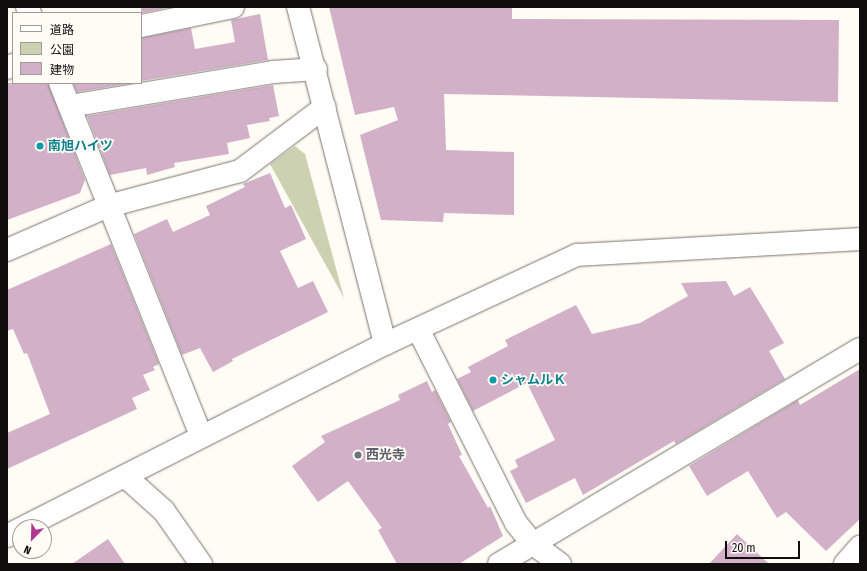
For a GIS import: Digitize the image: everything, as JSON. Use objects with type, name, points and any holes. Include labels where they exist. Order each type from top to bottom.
[{"type":"street","points":[[142,26],[233,7]]},
{"type":"street","points":[[298,7],[316,69],[385,344]]},
{"type":"street","points":[[70,106],[274,72],[316,69]]},
{"type":"street","points":[[60,84],[201,436]]},
{"type":"street","points":[[7,250],[108,206],[240,171],[325,107]]},
{"type":"street","points":[[40,519],[126,477],[201,436],[385,344],[577,255],[860,240]]},
{"type":"street","points":[[418,329],[516,523],[532,543],[560,564]]},
{"type":"street","points":[[499,564],[860,349]]},
{"type":"street","points":[[126,477],[164,511],[201,564]]},
{"type":"street","points":[[845,564],[860,548]]},
{"type":"green space","points":[[295,146],[305,154],[344,298],[270,164]]},
{"type":"building","points":[[141,7],[171,7],[142,13]]},
{"type":"building","points":[[329,7],[512,7],[512,19],[839,20],[838,102],[444,94],[446,150],[514,152],[514,215],[444,213],[443,222],[381,220],[360,135],[398,120],[394,107],[355,115]]},
{"type":"building","points":[[260,14],[268,60],[142,81],[142,38],[191,28],[195,49],[235,42],[231,20]]},
{"type":"building","name":"南旭ハイツ","points":[[7,83],[48,84],[85,180],[80,193],[7,220]]},
{"type":"building","points":[[73,84],[126,84],[77,92]]},
{"type":"building","points":[[273,85],[279,116],[269,118],[270,121],[247,125],[250,138],[227,143],[229,154],[174,163],[175,167],[147,175],[146,168],[110,175],[87,116]]},
{"type":"building","points":[[270,173],[285,208],[291,205],[306,239],[280,251],[298,288],[313,281],[328,312],[232,359],[233,361],[213,372],[200,348],[182,355],[134,234],[167,219],[173,232],[210,215],[206,206],[245,187],[243,184]]},
{"type":"building","points":[[111,244],[159,364],[153,367],[155,370],[143,375],[150,390],[132,398],[137,409],[7,469],[7,433],[50,414],[27,353],[24,354],[13,329],[7,331],[7,290]]},
{"type":"building","points":[[726,281],[734,296],[750,287],[763,308],[784,343],[769,351],[785,379],[676,444],[674,441],[583,495],[575,478],[526,503],[510,471],[518,467],[515,460],[555,440],[527,383],[473,411],[457,379],[471,372],[468,367],[508,346],[505,340],[576,305],[592,334],[640,323],[688,296],[681,283]]},
{"type":"building","points":[[860,369],[860,519],[826,551],[786,512],[777,518],[748,471],[707,496],[689,466],[798,400],[800,405]]},
{"type":"building","points":[[427,381],[432,392],[435,390],[451,422],[448,424],[462,455],[459,456],[488,508],[490,506],[503,536],[459,564],[397,564],[378,530],[382,528],[348,481],[318,502],[292,466],[325,442],[321,436],[400,400],[398,395]]},
{"type":"building","points":[[737,534],[769,564],[709,564]]},
{"type":"building","points":[[108,539],[125,564],[72,564]]},
{"type":"place","name":"南旭ハイツ","points":[[40,146]]},
{"type":"place","name":"シャムルＫ","points":[[493,380]]},
{"type":"place","name":"西光寺","points":[[358,455]]}]
